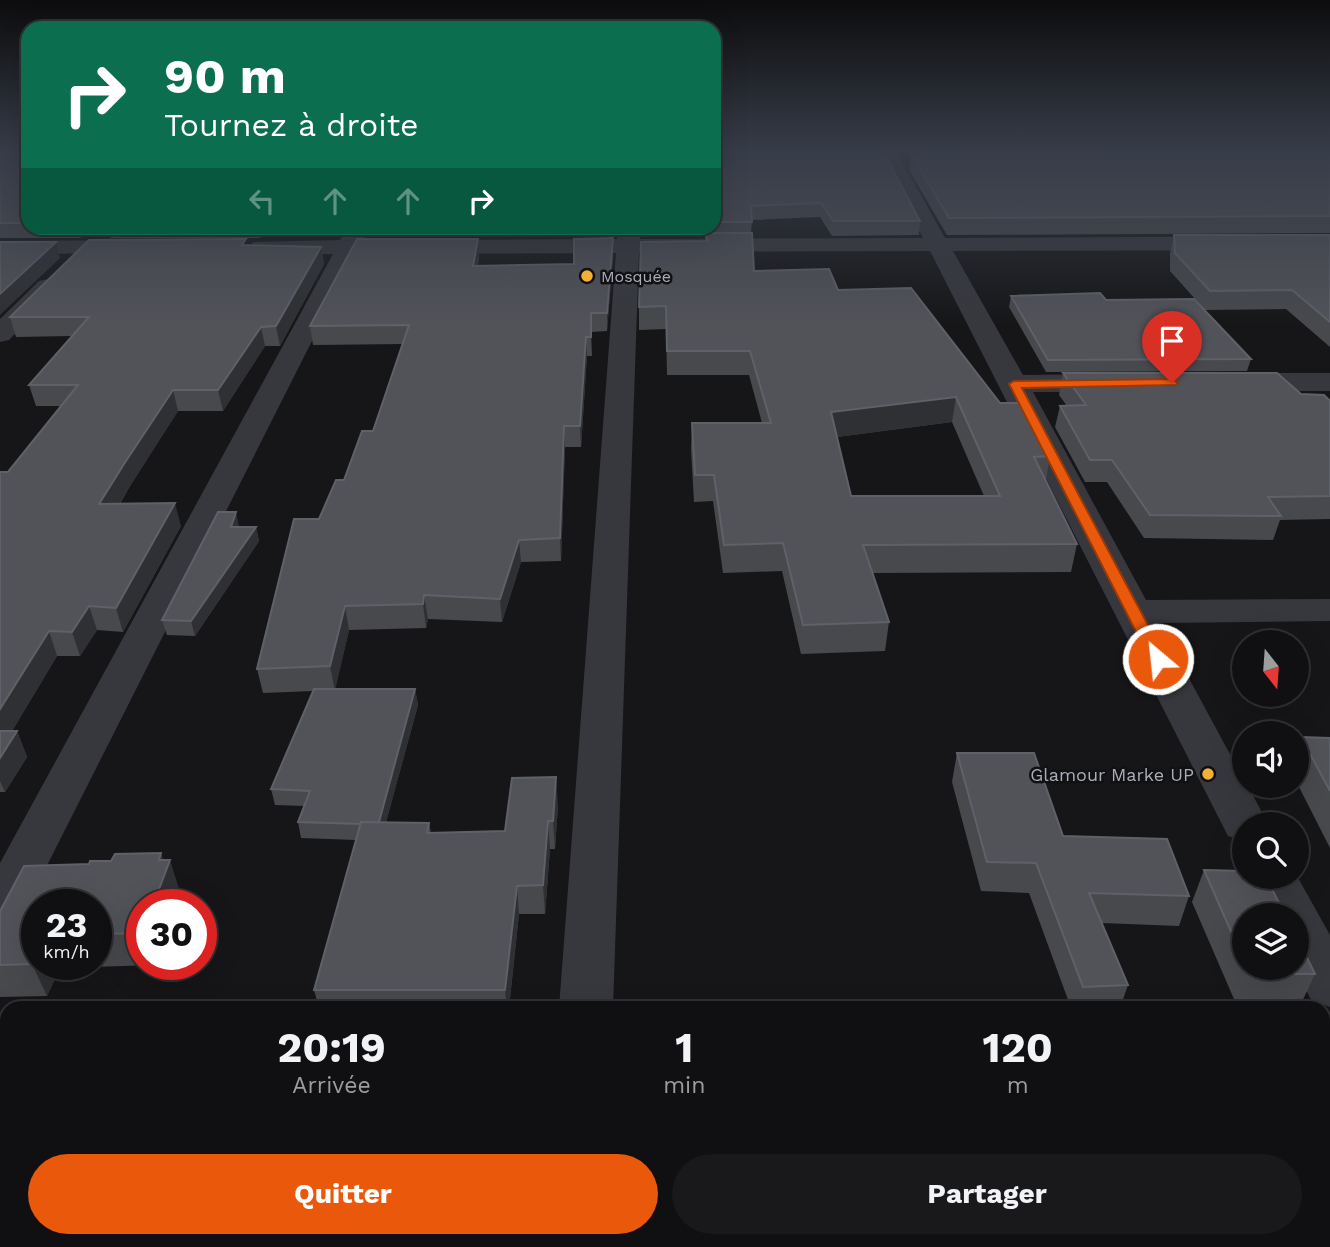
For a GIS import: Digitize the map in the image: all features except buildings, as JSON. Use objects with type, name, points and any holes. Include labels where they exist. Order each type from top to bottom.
[{"type":"street","points":[[922,209],[937,244],[1014,384],[1239,812]]},
{"type":"street","points":[[0,334],[100,235]]},
{"type":"street","points":[[586,1001],[629,236]]},
{"type":"street","points":[[238,247],[353,237],[629,236],[937,244],[1330,243]]},
{"type":"street","points":[[0,909],[353,237]]},
{"type":"street","points":[[0,248],[156,247]]},
{"type":"street","points":[[1206,383],[1330,382]]},
{"type":"street","points":[[1014,384],[1138,383]]},
{"type":"street","points":[[1133,612],[1330,610]]},
{"type":"street","points":[[1309,945],[1330,985]]},
{"type":"place","name":"Mosquée","points":[[587,276]]},
{"type":"place","name":"Glamour Marke UP","points":[[1208,774]]},
{"type":"route","points":[[1158,659],[1014,384],[1172,383]]}]
